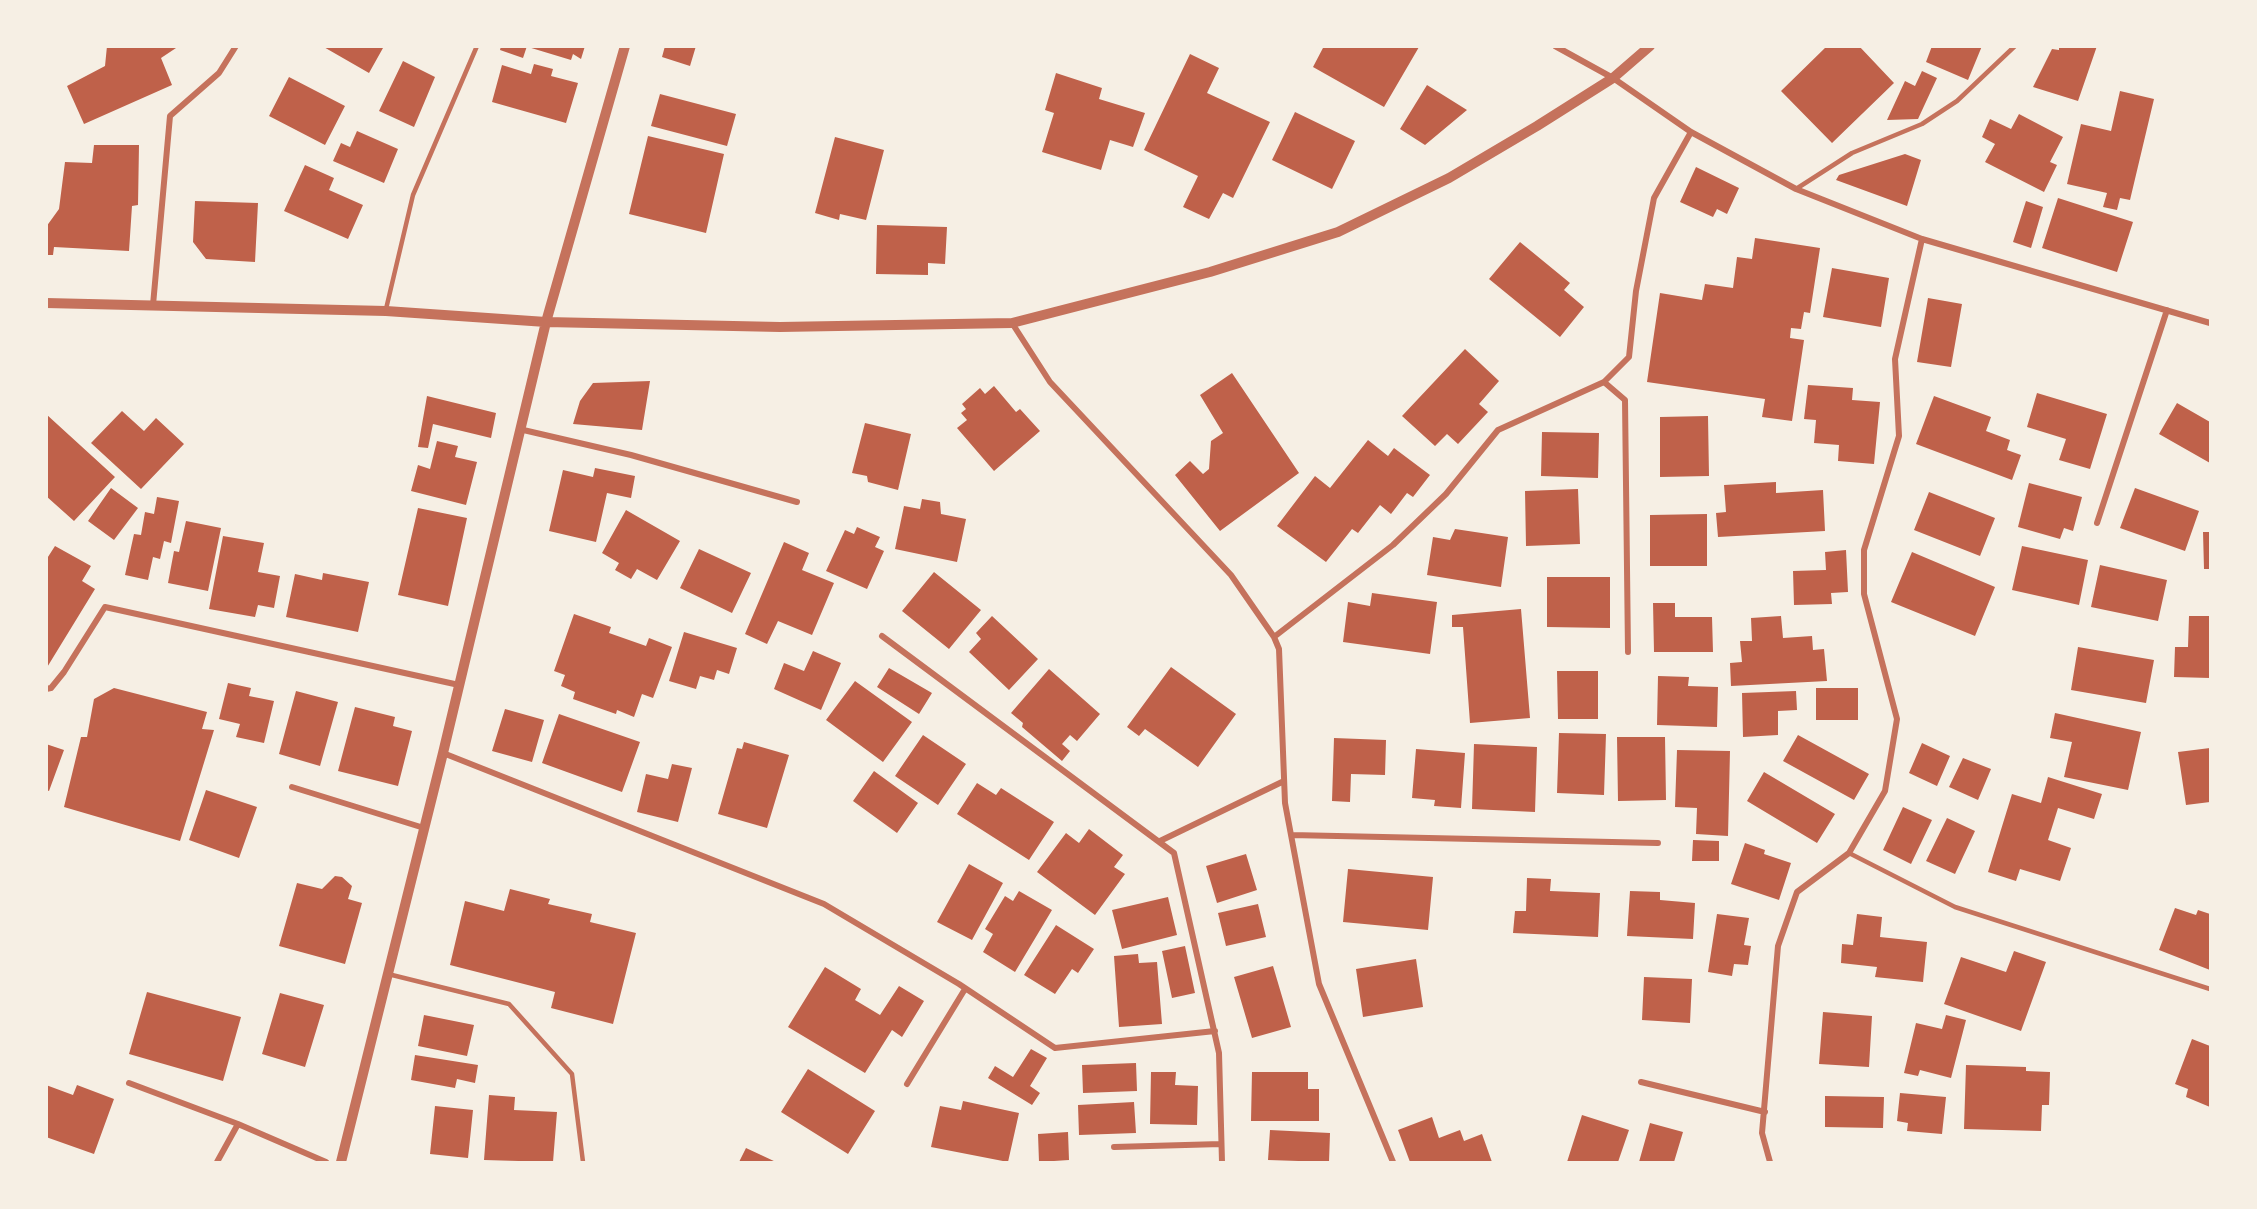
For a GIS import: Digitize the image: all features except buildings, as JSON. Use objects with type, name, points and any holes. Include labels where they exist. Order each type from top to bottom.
[{"type":"street","points":[[153,305],[170,116],[219,73],[236,46]]},
{"type":"street","points":[[340,1162],[443,753],[546,322],[625,46]]},
{"type":"street","points":[[1555,46],[1613,78],[1691,132],[1796,189],[1922,239],[2211,323]]},
{"type":"street","points":[[46,303],[386,311],[546,322],[780,327],[1012,323],[1210,272],[1338,232],[1449,178],[1613,78],[1650,46]]},
{"type":"street","points":[[1274,637],[1393,544],[1446,494],[1498,430],[1604,382],[1629,357],[1636,291],[1654,198],[1691,132]]},
{"type":"street","points":[[1770,1162],[1762,1133],[1778,946],[1797,892],[1849,853],[1885,790],[1897,719],[1864,594],[1864,550],[1899,436],[1895,359],[1922,239]]},
{"type":"street","points":[[2097,523],[2167,310]]},
{"type":"street","points":[[1012,323],[1050,382],[1231,574],[1274,637],[1279,649],[1284,781],[1291,835],[1319,984],[1393,1162]]},
{"type":"street","points":[[1604,382],[1625,400],[1628,652]]},
{"type":"street","points":[[519,429],[632,455],[797,502]]},
{"type":"street","points":[[46,689],[51,687],[64,672],[105,607],[459,685]]},
{"type":"street","points":[[882,636],[1174,853],[1219,1053],[1222,1162]]},
{"type":"street","points":[[443,753],[824,904],[965,989],[1055,1048],[1215,1031]]},
{"type":"street","points":[[1160,841],[1284,781]]},
{"type":"street","points":[[292,787],[424,828]]},
{"type":"street","points":[[1291,835],[1658,843]]},
{"type":"street","points":[[907,1084],[965,989]]},
{"type":"street","points":[[1641,1082],[1765,1112]]},
{"type":"street","points":[[129,1083],[238,1124],[326,1162]]},
{"type":"street","points":[[217,1162],[238,1124]]},
{"type":"street","points":[[1113,1147],[1221,1144]]},
{"type":"lane","points":[[386,311],[413,195],[477,46]]},
{"type":"lane","points":[[1796,189],[1852,153],[1922,124],[1957,101],[2014,46]]},
{"type":"lane","points":[[1849,853],[1955,908],[2211,990]]},
{"type":"lane","points":[[388,974],[510,1004],[572,1074],[583,1162]]}]
